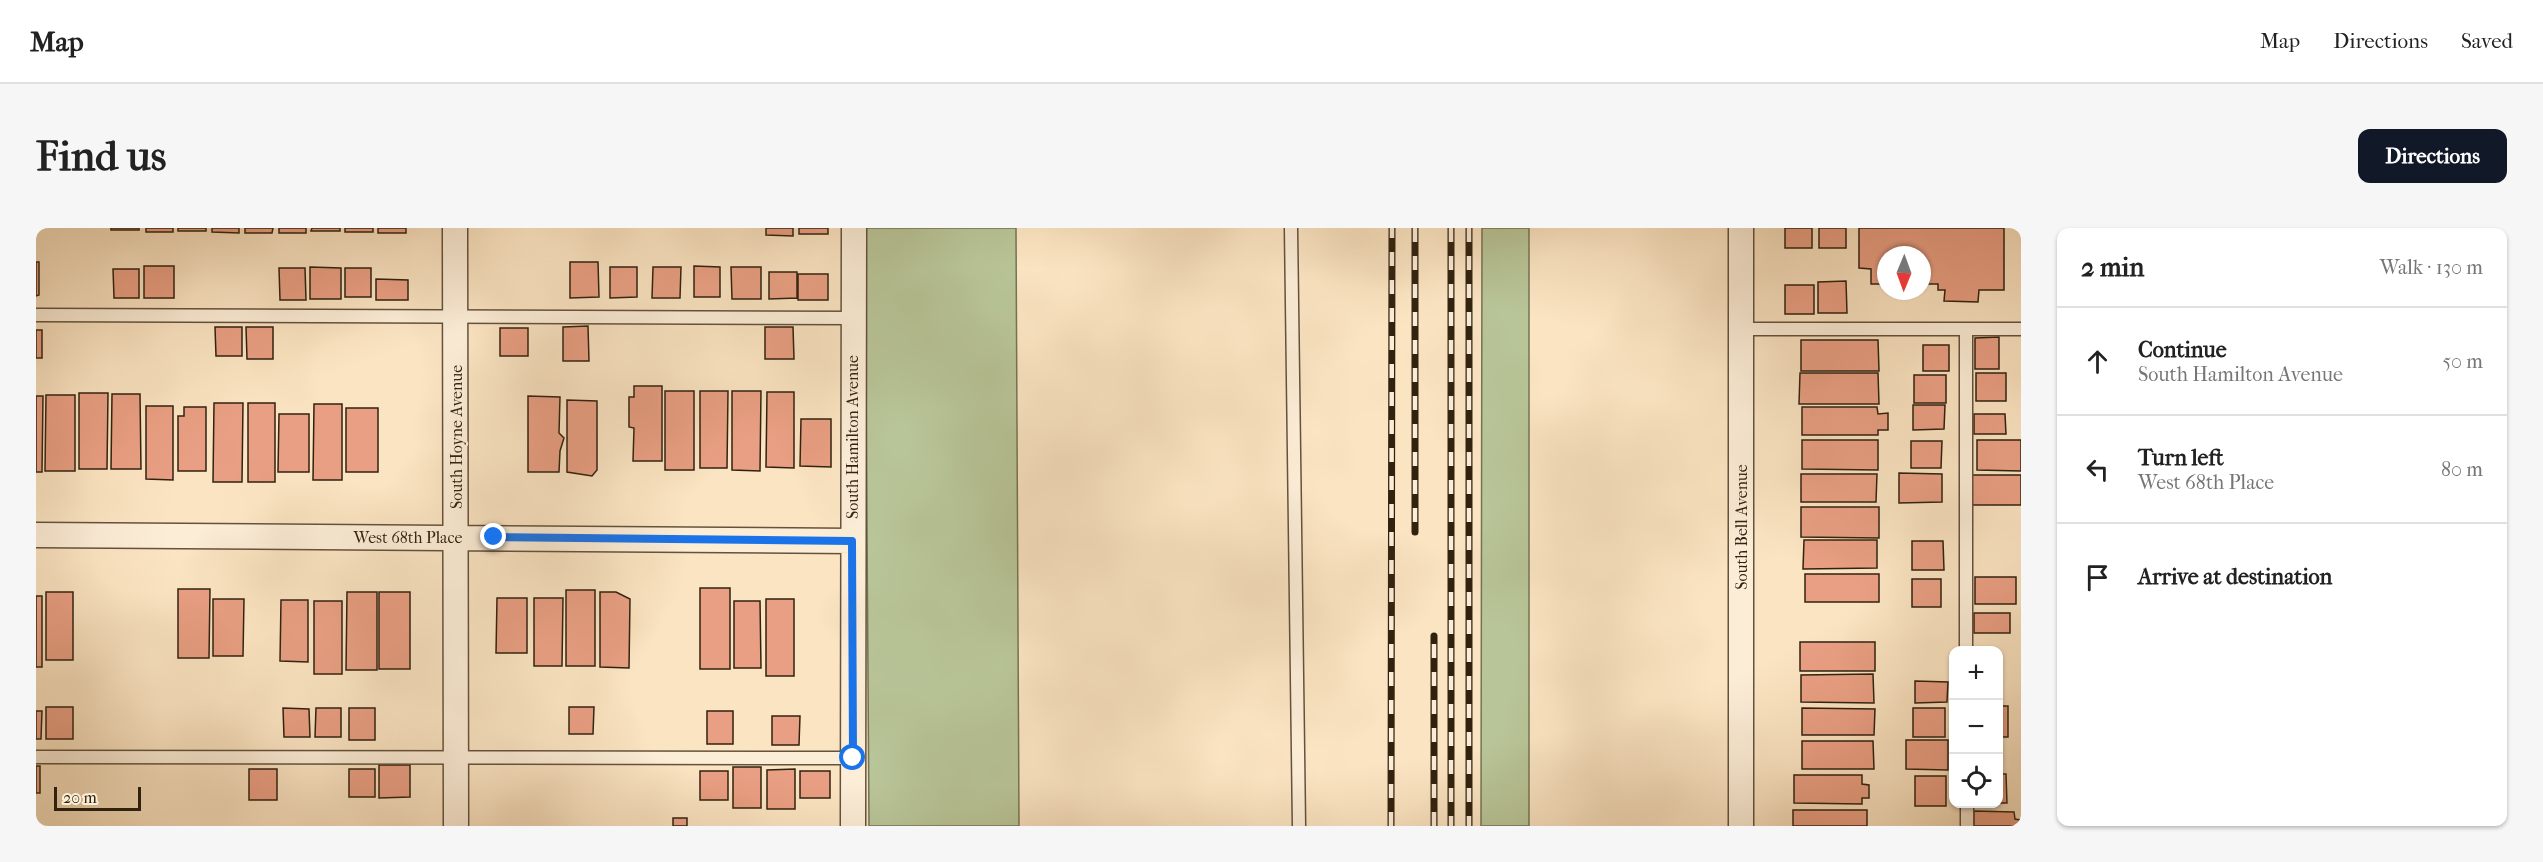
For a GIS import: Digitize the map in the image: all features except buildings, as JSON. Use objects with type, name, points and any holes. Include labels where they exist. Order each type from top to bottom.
[{"type":"street","name":"South Hoyne Avenue","points":[[455,228],[456,826]]},
{"type":"street","name":"South Hamilton Avenue","points":[[853,826],[854,228]]},
{"type":"street","name":"South Bell Avenue","points":[[1741,228],[1741,826]]},
{"type":"street","name":"West 68th Place","points":[[36,536],[852,541]]},
{"type":"lane","points":[[1291,228],[1299,826]]},
{"type":"lane","points":[[36,315],[853,318]]},
{"type":"lane","points":[[1741,329],[2021,329]]},
{"type":"lane","points":[[1966,329],[1966,646]]},
{"type":"lane","points":[[36,757],[853,758]]},
{"type":"lane","points":[[1967,808],[1967,826]]},
{"type":"green space","points":[[865,228],[1016,228],[1019,826],[869,826]]},
{"type":"green space","points":[[1482,228],[1529,228],[1529,826],[1481,826]]},
{"type":"railway","points":[[1391,826],[1392,228]]},
{"type":"railway","points":[[1415,228],[1415,532]]},
{"type":"railway","points":[[1451,228],[1451,826]]},
{"type":"railway","points":[[1469,228],[1469,826]]},
{"type":"railway","points":[[1434,636],[1434,826]]},
{"type":"route","points":[[494,537],[852,541],[853,758]]}]
